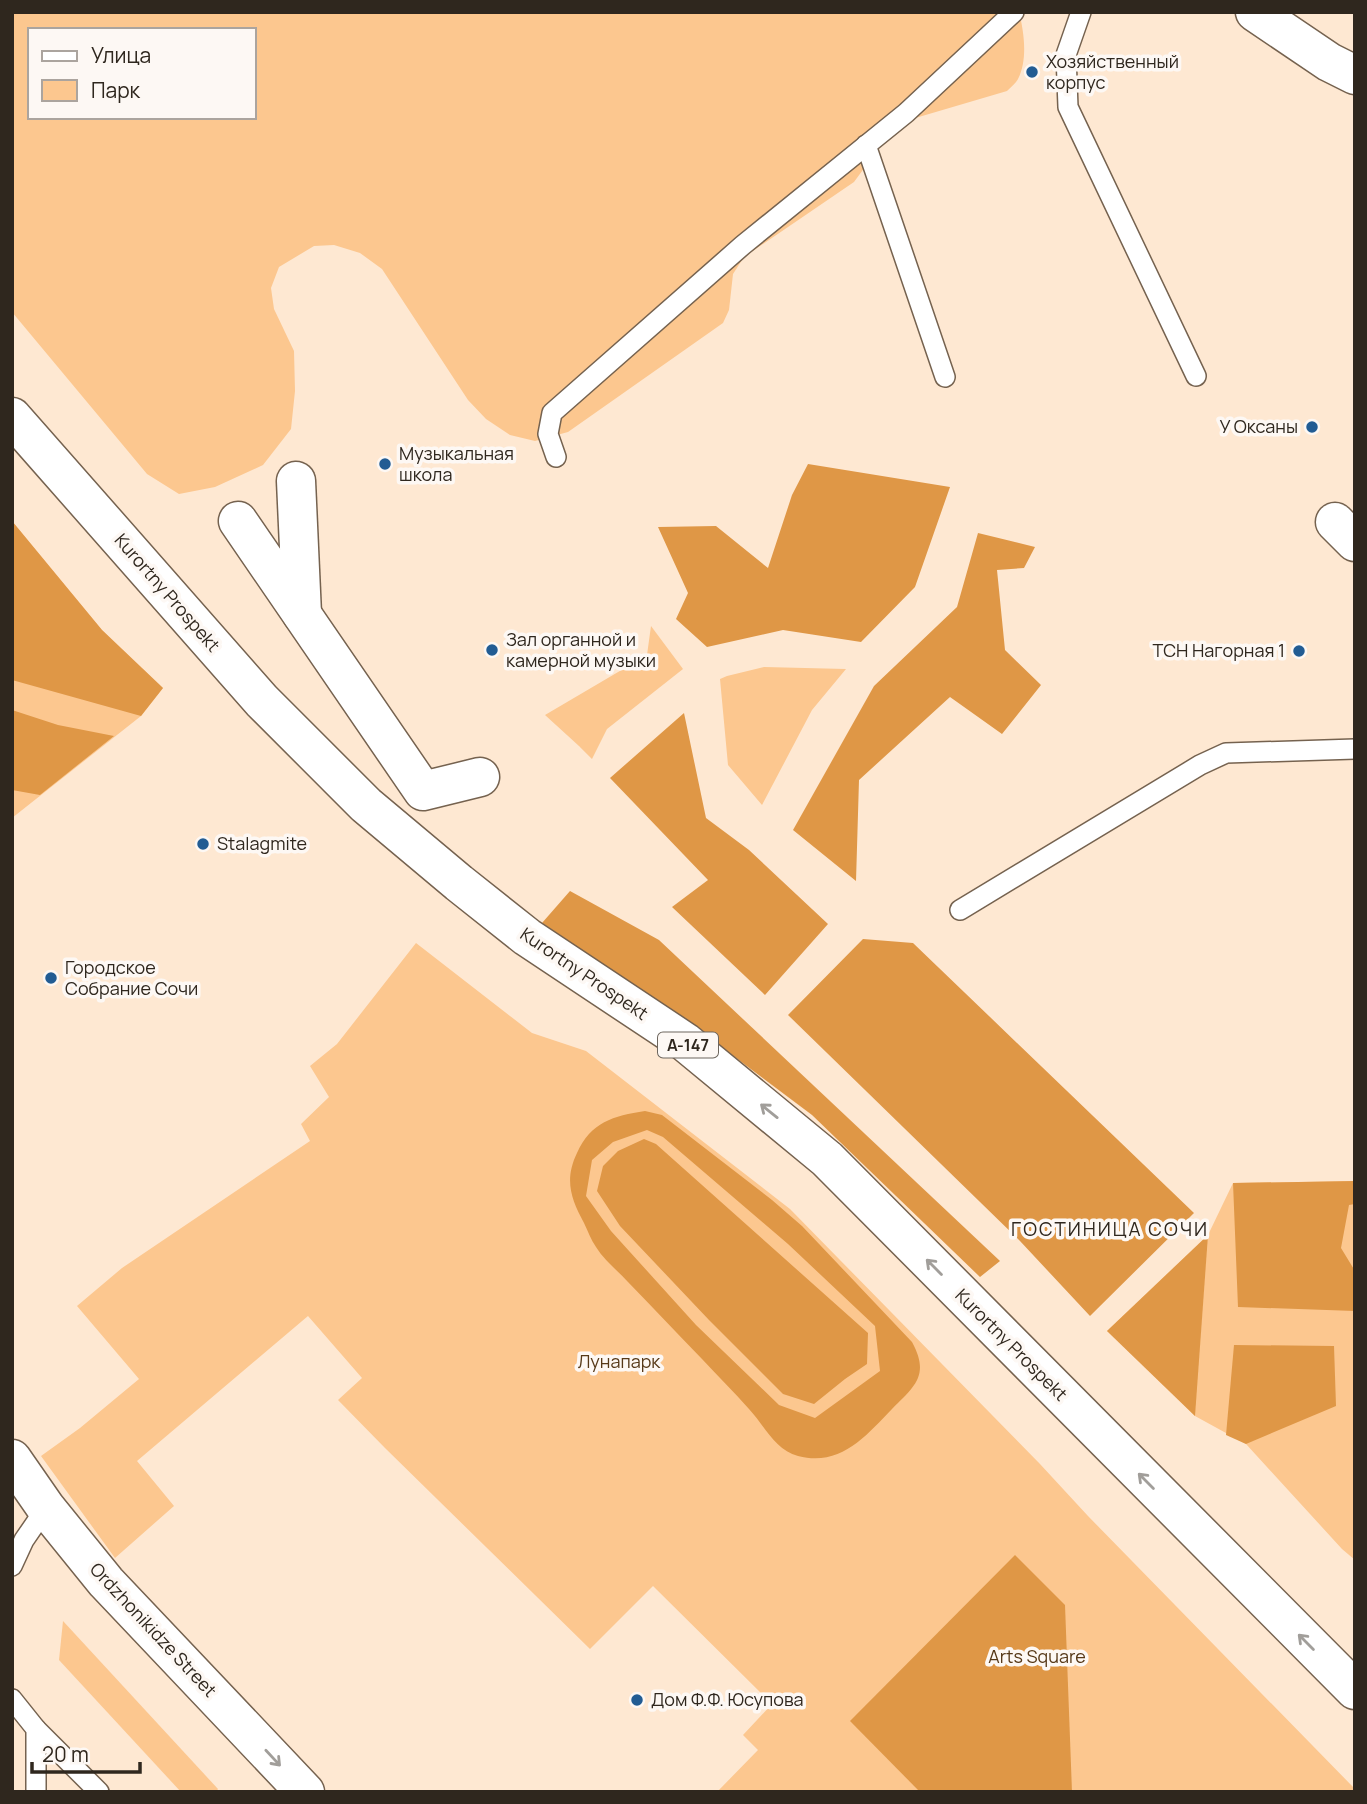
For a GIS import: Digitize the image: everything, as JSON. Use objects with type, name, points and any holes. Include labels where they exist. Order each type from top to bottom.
[{"type":"main road","points":[[1255,12],[1329,62],[1355,75]]},
{"type":"main road","name":"Kurortny Prospekt","points":[[12,416],[261,701],[366,804],[527,937],[685,1042],[827,1158],[1355,1690]]},
{"type":"main road","points":[[296,481],[302,614]]},
{"type":"main road","points":[[237,521],[423,791],[480,777]]},
{"type":"main road","name":"Ordzhonikidze Street","points":[[12,1459],[106,1582],[305,1792]]},
{"type":"lane","points":[[556,457],[548,434],[552,413],[743,245],[906,113],[1014,12]]},
{"type":"lane","points":[[1081,12],[1066,55],[1068,107],[1196,376]]},
{"type":"lane","points":[[866,145],[946,377]]},
{"type":"lane","points":[[960,909],[1200,765],[1226,753],[1355,748]]},
{"type":"lane","points":[[12,1566],[18,1545],[47,1508]]},
{"type":"lane","points":[[12,1699],[36,1729],[99,1792]]},
{"type":"lane","points":[[36,1729],[36,1792]]},
{"type":"green space","points":[[12,12],[1019,12],[1024,54],[1015,84],[1007,91],[912,119],[887,137],[854,182],[744,257],[733,274],[729,310],[723,323],[568,432],[535,441],[510,435],[486,419],[468,400],[382,269],[360,253],[334,245],[314,246],[279,267],[271,288],[274,309],[294,351],[295,391],[291,429],[263,465],[215,487],[179,494],[147,474],[12,312]]},
{"type":"green space","points":[[808,464],[950,487],[915,587],[861,642],[783,630],[707,647],[676,619],[688,593],[658,527],[716,526],[768,568],[792,495]]},
{"type":"green space","points":[[12,521],[102,630],[163,688],[141,716],[12,818]]},
{"type":"green space","points":[[12,521],[102,630],[163,688],[141,716],[12,680]]},
{"type":"green space","points":[[978,533],[1035,547],[1024,568],[997,570],[1005,650],[1041,685],[1002,734],[950,697],[859,780],[856,881],[793,830],[874,686],[957,607]]},
{"type":"green space","points":[[651,626],[683,669],[607,729],[592,759],[545,715],[647,655]]},
{"type":"green space","points":[[764,667],[846,669],[812,710],[762,805],[728,765],[720,679]]},
{"type":"green space","points":[[12,710],[58,725],[114,736],[40,795],[12,790]]},
{"type":"green space","points":[[684,713],[706,818],[749,850],[828,924],[765,995],[672,907],[708,880],[610,778]]},
{"type":"green space","points":[[570,891],[659,940],[1000,1261],[980,1277],[812,1115],[687,1021],[542,923]]},
{"type":"green space","points":[[863,939],[913,943],[1194,1213],[1090,1316],[1020,1241],[788,1015]]},
{"type":"green space","name":"Лунапарк","points":[[416,943],[532,1033],[586,1051],[790,1209],[1355,1792],[717,1792],[758,1750],[743,1735],[772,1704],[653,1586],[590,1649],[338,1400],[362,1378],[308,1316],[137,1461],[174,1506],[115,1558],[41,1456],[139,1379],[77,1306],[122,1268],[310,1141],[301,1124],[329,1097],[310,1066],[337,1044]]},
{"type":"green space","points":[[645,1111],[662,1115],[772,1200],[802,1226],[912,1342],[920,1363],[920,1372],[913,1386],[882,1420],[851,1447],[827,1457],[813,1458],[798,1456],[783,1448],[599,1252],[573,1197],[570,1181],[573,1163],[583,1142],[596,1127],[613,1118]],"holes":[[[647,1130],[663,1137],[788,1244],[875,1326],[880,1371],[815,1418],[779,1405],[696,1325],[611,1231],[586,1196],[592,1160],[613,1142]]]},
{"type":"green space","points":[[644,1139],[656,1144],[868,1333],[867,1364],[814,1404],[783,1394],[709,1320],[620,1226],[597,1191],[603,1166],[618,1151]]},
{"type":"green space","points":[[1355,1181],[1355,1560],[1246,1444],[1195,1416],[1107,1331],[1208,1235],[1233,1183]]},
{"type":"green space","points":[[1355,1181],[1355,1204],[1349,1205],[1341,1248],[1355,1271],[1355,1311],[1238,1307],[1233,1183]]},
{"type":"green space","points":[[1208,1235],[1195,1416],[1107,1331]]},
{"type":"green space","points":[[1234,1345],[1334,1346],[1336,1406],[1246,1444],[1226,1435]]},
{"type":"green space","name":"Arts Square","points":[[1015,1555],[1065,1605],[1072,1792],[920,1792],[850,1721]]},
{"type":"green space","points":[[63,1621],[218,1789],[216,1792],[181,1792],[59,1660]]},
{"type":"place","name":"Хозяйственный корпус","points":[[1032,72]]},
{"type":"place","name":"У Оксаны","points":[[1312,427]]},
{"type":"place","name":"Музыкальная школа","points":[[385,464]]},
{"type":"place","name":"Зал органной и камерной музыки","points":[[492,650]]},
{"type":"place","name":"ТСН Нагорная 1","points":[[1299,651]]},
{"type":"place","name":"Stalagmite","points":[[203,844]]},
{"type":"place","name":"Городское Собрание Сочи","points":[[51,978]]},
{"type":"place","name":"Дом Ф.Ф. Юсупова","points":[[637,1700]]},
{"type":"district","name":"ГОСТИНИЦА СОЧИ","points":[[1110,1229]]}]
